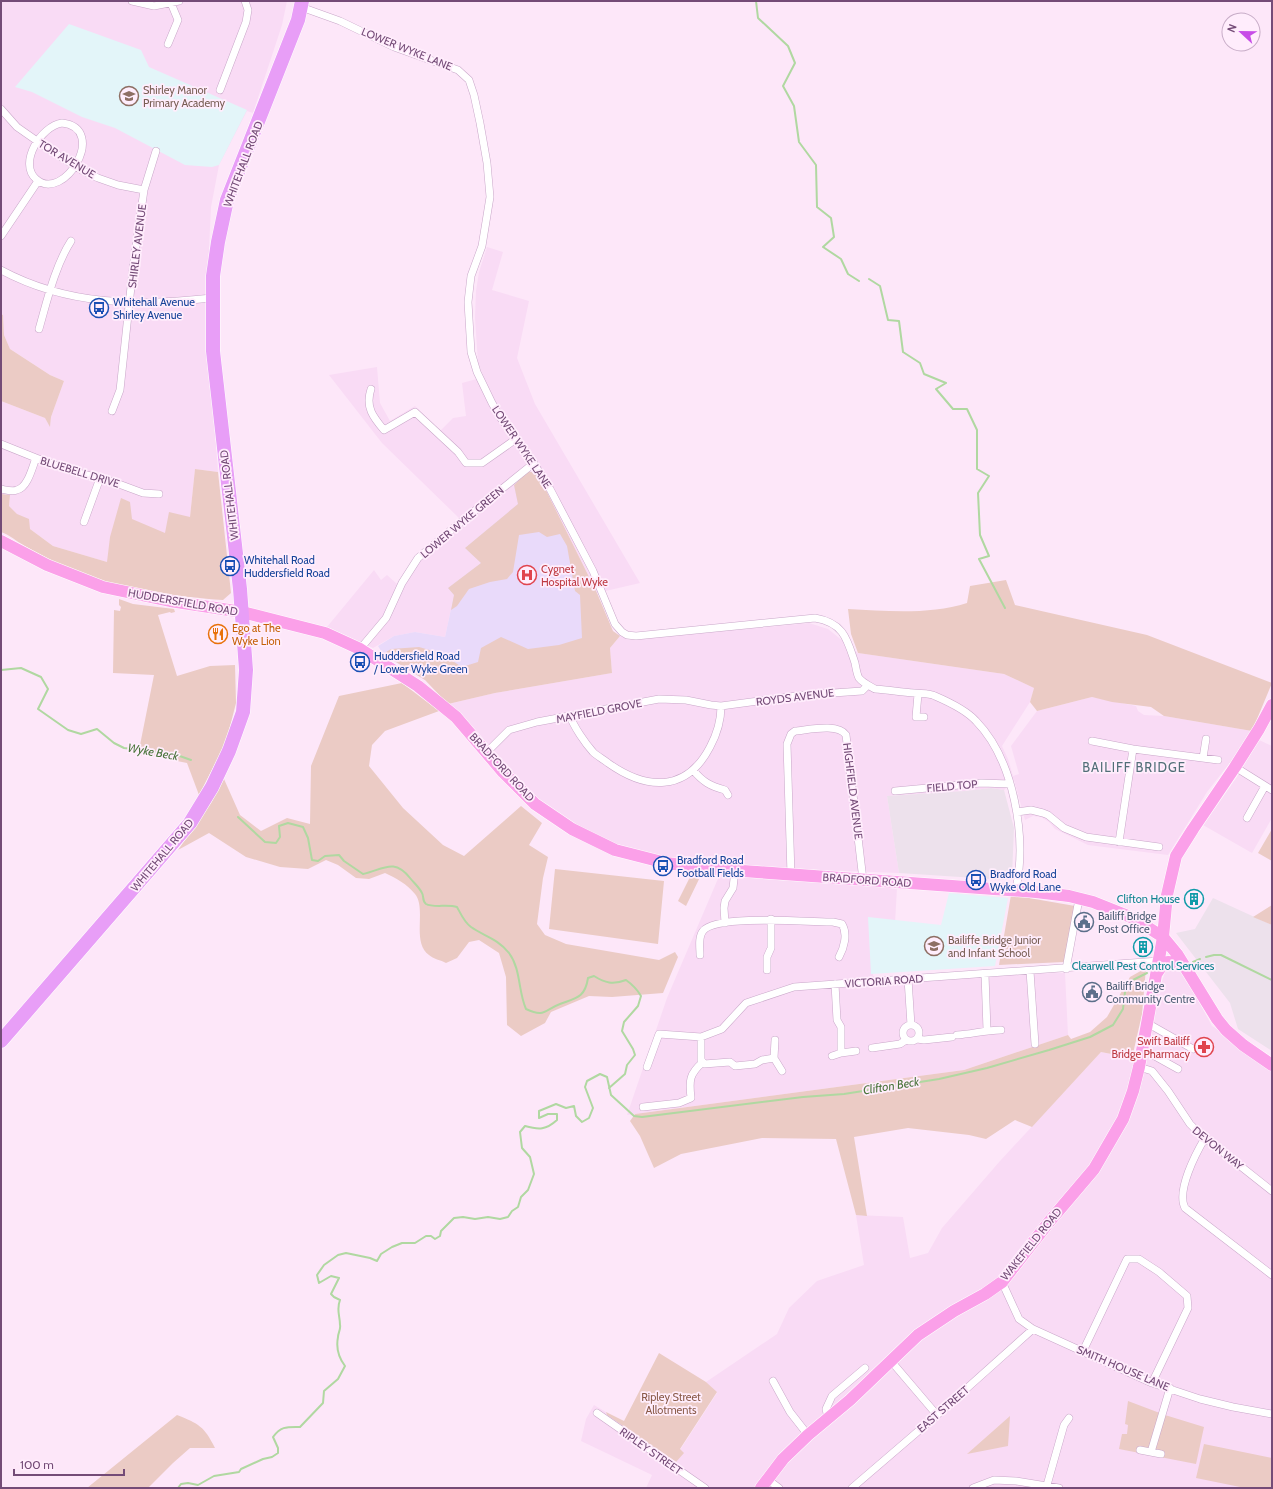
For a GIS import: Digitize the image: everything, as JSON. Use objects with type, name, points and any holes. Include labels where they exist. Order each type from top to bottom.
[{"type":"highway","name":"WHITEHALL ROAD","points":[[1,1041],[190,823],[212,787],[229,751],[243,712],[246,670],[242,612],[213,351],[213,276],[227,200],[298,20],[302,4]]},
{"type":"main road","name":"HUDDERSFIELD ROAD","points":[[1,541],[47,565],[103,587],[242,612],[325,633],[360,649],[418,686],[446,709]]},
{"type":"main road","name":"WAKEFIELD ROAD","points":[[764,1484],[783,1459],[808,1435],[850,1400],[918,1335],[1002,1282],[1049,1222],[1094,1169],[1123,1119],[1133,1091],[1164,937],[1167,895],[1176,856],[1235,767],[1272,705]]},
{"type":"main road","name":"BRADFORD ROAD","points":[[446,709],[456,717],[503,772],[535,804],[572,829],[615,850],[666,863],[735,870],[1016,890],[1069,896],[1093,902],[1133,918],[1164,937],[1177,954],[1217,1019],[1226,1030],[1243,1045],[1272,1065]]},
{"type":"main road","points":[[1158,967],[1161,967],[1168,962],[1178,963],[1185,967]]},
{"type":"street","points":[[132,1],[154,6],[179,1]]},
{"type":"street","points":[[220,90],[246,22],[248,10],[245,1]]},
{"type":"street","points":[[168,44],[178,20],[171,3]]},
{"type":"street","name":"LOWER WYKE LANE","points":[[302,4],[394,47],[458,70],[469,80],[480,123],[487,163],[490,197],[482,246],[471,276],[468,302],[471,352],[477,372],[492,403],[534,463],[550,489],[593,571],[615,624],[627,635],[636,636],[815,618],[825,620],[841,629],[847,638],[860,678],[868,685]]},
{"type":"street","name":"TOR AVENUE","points":[[1,109],[17,127],[75,166],[98,178],[118,185],[144,190]]},
{"type":"street","points":[[58,124],[68,124],[78,130],[82,144],[81,156],[68,176],[50,185],[41,183],[34,178],[30,164],[30,154],[37,141],[49,128],[58,124]]},
{"type":"street","name":"SHIRLEY AVENUE","points":[[112,411],[120,390],[144,190],[156,151]]},
{"type":"street","points":[[1,236],[38,181]]},
{"type":"street","points":[[39,329],[50,292],[66,250],[71,242]]},
{"type":"street","points":[[1,270],[50,292],[85,299],[130,302],[180,302],[212,298]]},
{"type":"street","points":[[370,389],[368,398],[372,416],[384,430],[415,412],[458,452],[466,463],[482,463],[516,439]]},
{"type":"street","name":"BLUEBELL DRIVE","points":[[1,444],[78,473],[100,478],[143,493],[159,494]]},
{"type":"street","points":[[1,490],[18,490],[23,487],[36,458]]},
{"type":"street","name":"LOWER WYKE GREEN","points":[[360,649],[386,618],[402,583],[418,558],[534,463]]},
{"type":"street","points":[[84,522],[100,478]]},
{"type":"street","points":[[868,685],[875,689],[933,695],[957,707],[975,720],[987,734],[998,750],[1010,784],[1017,812],[1020,839],[1020,874],[1016,890]]},
{"type":"street","name":"ROYDS AVENUE","points":[[721,706],[804,695],[862,691],[868,685]]},
{"type":"street","points":[[918,694],[912,717],[924,717]]},
{"type":"street","name":"MAYFIELD GROVE","points":[[487,752],[509,730],[537,722],[659,699],[686,700],[721,706]]},
{"type":"street","points":[[570,716],[572,724],[593,752],[619,770],[636,779],[659,783],[680,779],[693,770],[705,756],[713,741],[721,718],[721,706]]},
{"type":"street","name":"HIGHFIELD AVENUE","points":[[791,875],[787,744],[791,734],[795,732],[833,728],[844,732],[846,735],[863,880]]},
{"type":"street","points":[[1203,758],[1206,738]]},
{"type":"street","points":[[1092,741],[1133,749],[1218,760]]},
{"type":"street","points":[[1120,842],[1133,749]]},
{"type":"street","points":[[1235,767],[1269,788],[1247,818]]},
{"type":"street","points":[[693,770],[700,778],[711,786],[725,790],[728,795]]},
{"type":"street","name":"FIELD TOP","points":[[895,791],[981,783],[1010,784]]},
{"type":"street","points":[[1017,812],[1031,810],[1043,813],[1048,815],[1064,828],[1086,837],[1159,847]]},
{"type":"street","points":[[726,923],[724,908],[725,901],[732,888],[735,870]]},
{"type":"street","points":[[1066,969],[1079,899]]},
{"type":"street","points":[[767,970],[767,957],[771,948],[772,919]]},
{"type":"street","points":[[700,955],[700,938],[706,927],[726,923],[772,919],[833,922],[842,924],[845,930],[844,948],[839,957]]},
{"type":"street","name":"VICTORIA ROAD","points":[[647,1067],[659,1034],[701,1037],[722,1029],[746,1003],[794,987],[1066,969],[1158,967]]},
{"type":"street","points":[[1030,971],[1035,1044]]},
{"type":"street","points":[[985,974],[987,1030]]},
{"type":"street","points":[[908,979],[911,1025]]},
{"type":"street","points":[[835,984],[841,1053]]},
{"type":"street","points":[[1147,1023],[1193,1049]]},
{"type":"street","points":[[911,1025],[916,1026],[919,1031],[917,1038],[910,1042],[903,1036],[903,1030],[906,1026],[911,1025]]},
{"type":"street","points":[[917,1038],[924,1040],[978,1033],[987,1030],[1001,1030]]},
{"type":"street","points":[[701,1037],[701,1061],[704,1064],[730,1062],[735,1066],[755,1064],[762,1060],[774,1058]]},
{"type":"street","points":[[775,1040],[774,1058],[782,1071]]},
{"type":"street","points":[[872,1048],[900,1044],[906,1040]]},
{"type":"street","points":[[1142,1049],[1178,1069]]},
{"type":"street","points":[[832,1056],[856,1051]]},
{"type":"street","points":[[643,1107],[679,1103],[691,1098],[690,1079],[695,1069],[703,1062]]},
{"type":"street","name":"DEVON WAY","points":[[1139,1067],[1152,1071],[1168,1091],[1190,1124],[1205,1138],[1272,1191]]},
{"type":"street","points":[[1205,1138],[1193,1160],[1183,1194],[1183,1204],[1185,1208],[1272,1275]]},
{"type":"street","points":[[1083,1351],[1127,1259],[1139,1259],[1159,1272],[1187,1296],[1188,1308],[1152,1383]]},
{"type":"street","name":"SMITH HOUSE LANE","points":[[1002,1282],[1019,1319],[1033,1329],[1152,1383],[1200,1399],[1272,1414]]},
{"type":"street","name":"EAST STREET","points":[[852,1488],[937,1415],[1033,1329]]},
{"type":"street","points":[[891,1361],[937,1415]]},
{"type":"street","points":[[828,1418],[826,1409],[832,1396],[865,1368]]},
{"type":"street","points":[[773,1382],[790,1412],[808,1435]]},
{"type":"street","points":[[1150,1452],[1170,1388]]},
{"type":"street","name":"RIPLEY STREET","points":[[597,1413],[705,1488]]},
{"type":"street","points":[[1048,1485],[1064,1425],[1069,1418]]},
{"type":"street","points":[[1140,1450],[1161,1454]]},
{"type":"street","points":[[973,1488],[994,1480],[1048,1485],[1059,1488]]},
{"type":"street","points":[[764,1484],[779,1488]]},
{"type":"shaded area","points":[[1,1],[287,1],[282,25],[253,113],[247,111],[219,165],[211,207],[206,312],[218,472],[195,469],[190,517],[120,566],[53,546],[30,529],[9,506],[10,495],[1,494],[1,401],[45,418],[50,426],[51,417],[64,381],[50,375],[10,349],[4,335],[3,315],[1,314]]},
{"type":"shaded area","name":"Shirley Manor Primary Academy","points":[[69,24],[141,50],[149,67],[247,110],[219,165],[212,167],[185,165],[115,128],[82,117],[32,92],[15,87]]},
{"type":"shaded area","points":[[487,247],[503,252],[492,290],[529,301],[517,358],[535,404],[640,583],[597,593],[537,472],[514,485],[519,504],[465,548],[481,563],[448,588],[454,595],[445,637],[415,632],[394,636],[373,648],[327,627],[374,570],[381,580],[387,575],[397,584],[416,555],[459,518],[382,443],[329,375],[377,367],[380,403],[390,421],[415,406],[440,431],[453,418],[466,416],[462,383],[484,377],[478,363],[475,318],[476,291],[479,272]]},
{"type":"shaded area","name":"Cygnet Hospital Wyke","points":[[527,472],[597,593],[609,647],[425,680],[383,654],[378,646],[394,636],[415,632],[445,637],[454,595],[448,588],[481,563],[465,548],[518,504],[514,485]]},
{"type":"shaded area","points":[[809,623],[828,629],[858,653],[1004,674],[1034,688],[1030,702],[1002,746],[1013,776],[1019,774],[1011,746],[1037,711],[1092,697],[1136,706],[1138,711],[1144,715],[1164,716],[1252,731],[1243,746],[1207,792],[1168,855],[1088,845],[1055,829],[1049,822],[1041,817],[1033,816],[1025,820],[1014,780],[1004,790],[991,788],[887,796],[899,873],[792,869],[667,858],[616,844],[575,824],[537,800],[448,704],[495,693],[612,673],[610,648],[620,636],[629,640]]},
{"type":"shaded area","points":[[1259,740],[1272,746],[1272,818],[1252,853],[1203,825],[1237,777]]},
{"type":"shaded area","points":[[991,788],[1004,790],[1014,828],[1012,876],[1006,880],[899,873],[887,796]]},
{"type":"shaded area","points":[[720,874],[897,888],[895,923],[872,923],[873,976],[1065,973],[1068,1035],[964,1070],[627,1115],[667,998]]},
{"type":"shaded area","name":"Bailiffe Bridge Junior and Infant School","points":[[949,893],[1008,898],[995,966],[871,974],[868,917],[941,925]]},
{"type":"shaded area","points":[[1213,898],[1272,925],[1272,1051],[1238,1029],[1230,1003],[1176,933],[1195,929]]},
{"type":"shaded area","points":[[1180,967],[1212,1026],[1272,1063],[1272,1488],[646,1488],[652,1475],[581,1441],[586,1419],[594,1405],[606,1412],[607,1415],[680,1450],[717,1393],[706,1382],[777,1334],[789,1308],[817,1281],[864,1265],[856,1215],[903,1217],[910,1258],[928,1253],[942,1228],[1000,1161],[1101,1052],[1137,1059],[1165,972]]},
{"type":"green space","points":[[1,314],[3,315],[4,335],[10,349],[50,375],[64,381],[51,417],[50,427],[45,418],[1,401]]},
{"type":"green space","points":[[195,469],[218,472],[231,593],[223,600],[153,592],[117,585],[77,572],[54,562],[1,532],[1,494],[10,495],[9,506],[17,514],[29,519],[30,529],[53,546],[107,562],[110,537],[121,498],[130,502],[132,519],[165,533],[169,512],[190,517]]},
{"type":"green space","points":[[527,472],[537,472],[597,593],[613,631],[620,636],[610,648],[612,673],[495,693],[448,704],[425,680],[383,654],[391,649],[419,647],[440,653],[462,667],[478,662],[481,648],[501,637],[528,649],[559,645],[582,638],[580,595],[575,591],[567,546],[560,534],[547,537],[539,532],[519,535],[513,572],[507,579],[490,582],[469,589],[457,606],[451,610],[454,595],[448,588],[481,563],[465,548],[518,504],[514,485]]},
{"type":"green space","points":[[1006,580],[1015,605],[1147,635],[1272,683],[1252,731],[1164,716],[1151,707],[1112,702],[1092,697],[1037,711],[1030,702],[1034,688],[1004,674],[858,653],[851,634],[848,609],[877,611],[923,611],[953,607],[967,603],[970,586]]},
{"type":"green space","points":[[119,599],[133,604],[174,609],[175,612],[158,615],[177,676],[210,666],[235,665],[236,703],[226,742],[199,795],[187,763],[138,755],[154,675],[113,673],[114,610],[120,611],[121,607],[119,605]]},
{"type":"green space","points":[[402,683],[439,711],[385,731],[372,745],[369,766],[403,808],[443,845],[464,856],[521,806],[542,823],[529,845],[548,857],[543,878],[537,924],[545,935],[566,944],[659,960],[675,952],[678,957],[663,993],[612,997],[589,996],[551,1012],[545,1023],[521,1036],[507,1025],[506,977],[499,953],[479,940],[469,942],[457,958],[446,963],[431,956],[424,949],[421,942],[420,908],[418,900],[415,894],[408,887],[393,877],[385,873],[369,879],[356,878],[338,865],[326,860],[308,869],[280,867],[246,857],[209,833],[178,850],[211,803],[224,779],[240,815],[261,831],[287,818],[310,824],[311,766],[339,696]]},
{"type":"green space","points":[[1272,829],[1272,861],[1258,853]]},
{"type":"green space","points":[[555,869],[664,881],[658,944],[549,929]]},
{"type":"green space","points":[[693,871],[702,873],[686,906],[678,901]]},
{"type":"green space","points":[[1011,895],[1075,906],[1064,962],[999,965]]},
{"type":"green space","points":[[1272,905],[1272,925],[1253,917]]},
{"type":"green space","points":[[1146,968],[1142,1014],[1132,1058],[1101,1052],[1032,1127],[1015,1120],[986,1139],[969,1135],[908,1128],[854,1137],[867,1216],[856,1215],[836,1139],[762,1138],[681,1154],[654,1168],[640,1136],[630,1121],[635,1114],[964,1070],[1068,1035],[1071,1039],[1090,1032],[1107,1017],[1130,977]]},
{"type":"green space","name":"Ripley Street Allotments","points":[[659,1353],[706,1382],[717,1392],[680,1449],[684,1453],[676,1462],[607,1415],[606,1412],[624,1421]]},
{"type":"green space","points":[[1128,1401],[1165,1415],[1204,1427],[1196,1464],[1119,1449],[1122,1434],[1127,1434],[1128,1425],[1125,1424]]},
{"type":"green space","points":[[177,1415],[191,1421],[204,1430],[215,1448],[190,1448],[148,1488],[87,1488]]},
{"type":"green space","points":[[1010,1416],[1008,1446],[967,1454]]},
{"type":"green space","points":[[1204,1444],[1272,1458],[1272,1488],[1245,1488],[1196,1478]]},
{"type":"waterway","points":[[756,1],[758,18],[788,46],[795,63],[783,86],[794,106],[799,142],[816,165],[817,207],[831,218],[834,237],[823,247],[841,259],[848,274],[859,281]]},
{"type":"waterway","points":[[869,279],[880,286],[888,320],[899,321],[903,352],[920,363],[924,374],[946,383],[936,389],[953,409],[967,409],[977,430],[977,469],[989,476],[978,493],[980,535],[989,556],[979,559],[1005,608]]},
{"type":"waterway","name":"Wyke Beck","points":[[1,670],[21,668],[41,677],[48,689],[38,709],[68,730],[81,734],[97,729],[114,743],[124,748],[174,754],[191,760]]},
{"type":"waterway","name":"Wyke Beck","points":[[238,817],[265,842],[276,843],[280,837],[279,826],[288,823],[303,827],[308,838],[312,860],[318,861],[325,856],[339,855],[344,861],[363,874],[388,867],[399,868],[423,894],[426,904],[433,906],[457,907],[469,925],[505,948],[516,966],[523,1002],[526,1009],[532,1012],[544,1012],[579,996],[585,990],[588,978],[594,976],[609,982],[626,980],[635,987],[641,996],[638,1006],[624,1022],[622,1031],[635,1055],[627,1065],[625,1074],[609,1088]]},
{"type":"waterway","name":"Clifton Beck","points":[[1206,957],[1221,955],[1272,980]]},
{"type":"waterway","name":"Clifton Beck","points":[[1193,962],[1200,959]]},
{"type":"waterway","points":[[178,1488],[181,1484],[188,1483],[198,1485],[214,1476],[239,1472],[241,1469],[263,1459],[272,1457],[278,1453],[278,1448],[273,1437],[276,1433],[285,1428],[300,1427],[323,1403],[324,1391],[338,1379],[345,1366],[337,1345],[340,1326],[338,1310],[340,1300],[331,1294],[339,1278],[331,1276],[319,1283],[317,1275],[324,1265],[338,1255],[346,1253],[377,1261],[381,1254],[402,1243],[415,1243],[426,1236],[431,1236],[435,1239],[440,1236],[441,1231],[454,1218],[463,1217],[475,1219],[488,1217],[500,1219],[508,1217],[512,1211],[518,1207],[521,1197],[528,1190],[534,1174],[530,1157],[522,1148],[520,1132],[525,1126],[542,1128],[549,1126],[557,1120],[557,1114],[548,1114],[539,1118],[539,1111],[556,1104],[566,1108],[574,1106],[576,1116],[582,1122],[589,1118],[593,1108],[585,1087],[587,1081],[600,1074],[607,1077],[611,1095],[634,1116],[642,1117],[803,1097],[844,1094],[939,1079],[987,1068],[1090,1037],[1113,1025],[1123,1009],[1125,992],[1131,981],[1147,973]]},
{"type":"place","name":"Shirley Manor Primary Academy","points":[[129,96]]},
{"type":"place","name":"Whitehall Avenue Shirley Avenue","points":[[99,308]]},
{"type":"place","name":"Whitehall Road Huddersfield Road","points":[[230,566]]},
{"type":"place","name":"Cygnet Hospital Wyke","points":[[527,575]]},
{"type":"place","name":"Ego at The Wyke Lion","points":[[218,634]]},
{"type":"place","name":"Huddersfield Road / Lower Wyke Green","points":[[360,662]]},
{"type":"place","name":"Bradford Road Football Fields","points":[[663,866]]},
{"type":"place","name":"Bradford Road Wyke Old Lane","points":[[976,880]]},
{"type":"place","name":"Clifton House","points":[[1194,899]]},
{"type":"place","name":"Bailiff Bridge Post Office","points":[[1084,922]]},
{"type":"place","name":"Bailiffe Bridge Junior and Infant School","points":[[934,946]]},
{"type":"place","name":"Clearwell Pest Control Services","points":[[1143,947]]},
{"type":"place","name":"Bailiff Bridge Community Centre","points":[[1092,992]]},
{"type":"place","name":"Swift Bailiff Bridge Pharmacy","points":[[1204,1047]]},
{"type":"district","name":"BAILIFF BRIDGE","points":[[1134,767]]}]
